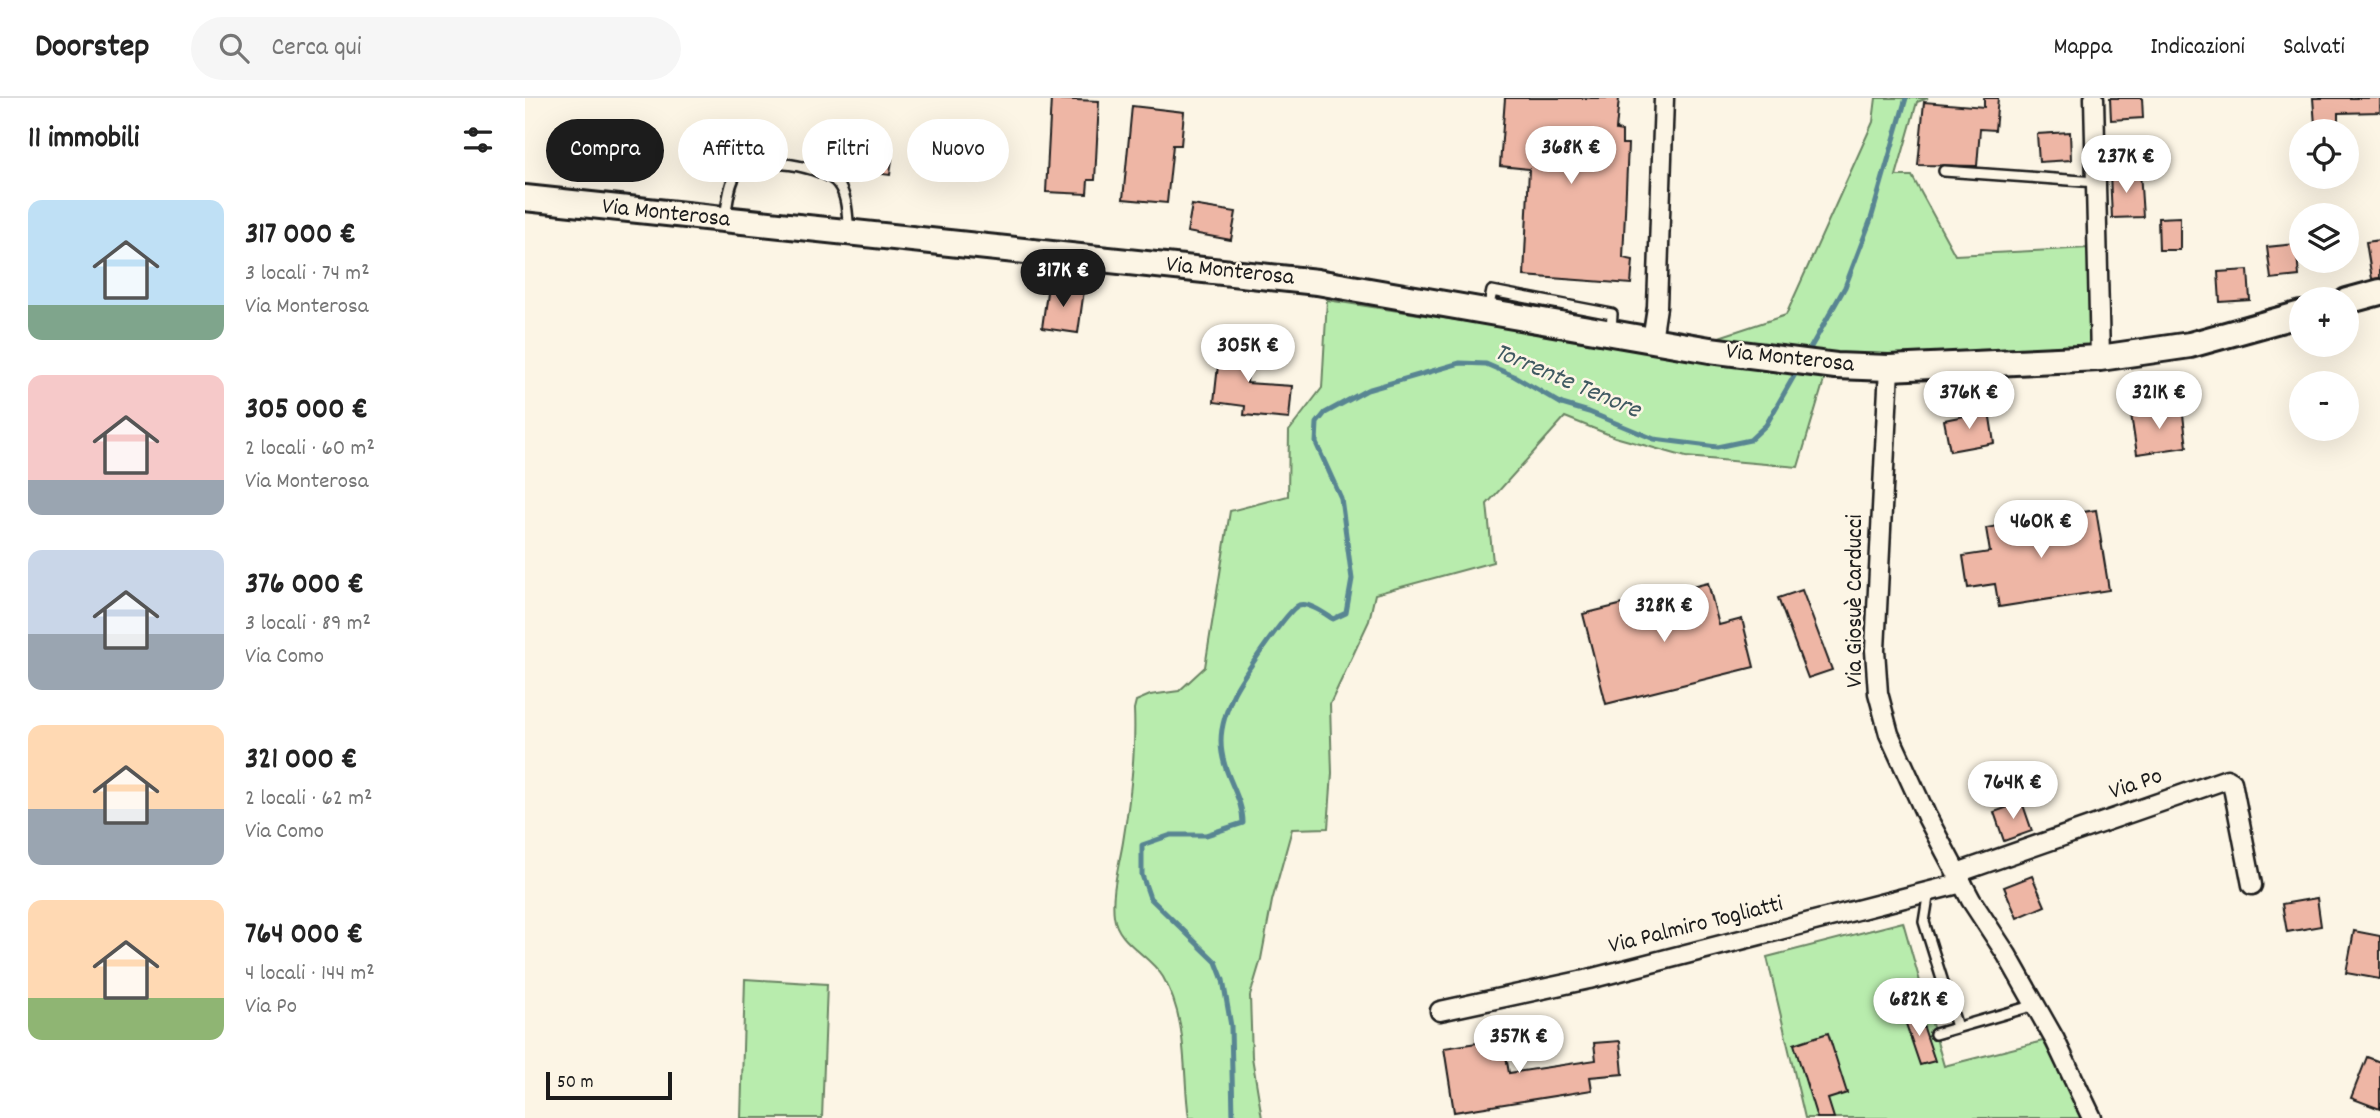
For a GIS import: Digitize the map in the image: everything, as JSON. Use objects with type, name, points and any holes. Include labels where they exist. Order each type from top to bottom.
[{"type":"main road","name":"Via Monterosa","points":[[525,198],[1317,282],[1651,340],[1836,366],[1889,368],[2100,358],[2190,345],[2289,317]]},
{"type":"main road","points":[[2359,298],[2380,292]]},
{"type":"street","points":[[1651,340],[1657,307],[1664,98]]},
{"type":"street","points":[[2094,98],[2100,358]]},
{"type":"street","name":"Via Giosuè Carducci","points":[[1889,368],[1875,650],[1878,693],[1889,734],[1927,817],[1959,878],[2055,1040],[2092,1118]]},
{"type":"street","name":"Via Po","points":[[1959,878],[2227,779],[2232,782],[2236,797],[2252,885]]},
{"type":"street","name":"Via Palmiro Togliatti","points":[[1440,1011],[1589,979],[1929,891],[1959,878]]},
{"type":"lane","points":[[724,221],[734,179],[740,170],[754,164],[770,163],[803,167],[820,172],[837,182],[844,195],[849,233]]},
{"type":"lane","points":[[1944,171],[2096,182]]},
{"type":"lane","points":[[1929,891],[1924,922],[1957,1027]]},
{"type":"lane","points":[[1935,1034],[2035,1005]]},
{"type":"green space","points":[[1876,98],[1928,98],[1917,102],[1896,176],[1912,176],[1955,255],[2089,248],[2090,345],[1888,357],[1816,354],[1716,338],[1786,315],[1873,122]]},
{"type":"green space","points":[[1327,300],[1825,377],[1798,467],[1686,457],[1615,437],[1565,417],[1487,504],[1493,562],[1375,594],[1369,621],[1330,704],[1332,773],[1328,828],[1292,829],[1250,996],[1252,1057],[1262,1118],[1189,1118],[1181,1029],[1171,994],[1157,969],[1121,934],[1114,916],[1114,888],[1132,776],[1134,709],[1136,701],[1150,695],[1179,691],[1205,667],[1230,511],[1288,496],[1289,431],[1322,388]]},
{"type":"green space","points":[[1903,922],[1944,1066],[2043,1041],[2074,1095],[2082,1118],[1805,1118],[1767,957]]},
{"type":"green space","points":[[745,979],[827,984],[822,1118],[741,1118]]},
{"type":"building","points":[[1505,98],[1619,98],[1616,130],[1622,131],[1622,144],[1628,144],[1623,258],[1633,260],[1631,284],[1524,276],[1529,169],[1500,166]]},
{"type":"building","points":[[1984,98],[1998,98],[1995,130],[1980,129],[1977,166],[1918,165],[1924,102],[1984,107]]},
{"type":"building","points":[[2110,98],[2142,98],[2143,118],[2111,120]]},
{"type":"building","points":[[2313,98],[2380,98],[2380,112],[2338,113],[2338,119],[2315,119]]},
{"type":"building","points":[[1051,99],[1099,101],[1095,180],[1088,180],[1087,194],[1046,192]]},
{"type":"building","points":[[1132,106],[1184,112],[1181,145],[1173,145],[1167,203],[1123,199]]},
{"type":"building","points":[[2070,132],[2071,160],[2039,162],[2037,134]]},
{"type":"building","points":[[2140,171],[2143,217],[2112,218],[2110,173]]},
{"type":"building","points":[[1192,205],[1236,212],[1231,240],[1187,232]]},
{"type":"building","points":[[2180,217],[2180,250],[2159,250],[2158,218]]},
{"type":"building","points":[[2380,240],[2380,278],[2372,279],[2366,242]]},
{"type":"building","points":[[2289,245],[2289,273],[2299,273],[2299,276],[2271,279],[2267,247]]},
{"type":"building","points":[[2248,270],[2250,300],[2220,302],[2218,272]]},
{"type":"building","points":[[1048,285],[1084,290],[1078,333],[1042,328]]},
{"type":"building","points":[[1221,338],[1251,342],[1247,383],[1292,386],[1289,419],[1244,415],[1245,406],[1214,402]]},
{"type":"building","points":[[2182,407],[2187,447],[2137,454],[2131,415]]},
{"type":"building","points":[[1989,411],[1994,443],[1950,451],[1944,420]]},
{"type":"building","points":[[2096,510],[2109,590],[1999,607],[1995,584],[1968,588],[1963,556],[1990,552],[1986,528]]},
{"type":"building","points":[[1708,583],[1719,625],[1742,619],[1754,667],[1606,704],[1583,614]]},
{"type":"building","points":[[1802,590],[1832,670],[1808,678],[1778,598]]},
{"type":"building","points":[[2022,802],[2032,831],[2004,841],[1994,812]]},
{"type":"building","points":[[2032,876],[2045,906],[2017,918],[2004,887]]},
{"type":"building","points":[[2317,898],[2321,926],[2287,932],[2282,904]]},
{"type":"building","points":[[2354,931],[2380,936],[2380,979],[2346,973]]},
{"type":"building","points":[[1918,1010],[1935,1061],[1920,1065],[1903,1015]]},
{"type":"building","points":[[1828,1033],[1847,1093],[1828,1099],[1834,1118],[1817,1118],[1794,1044]]},
{"type":"building","points":[[1503,1039],[1509,1073],[1596,1060],[1594,1043],[1620,1041],[1623,1074],[1590,1077],[1592,1090],[1454,1112],[1444,1048]]},
{"type":"building","points":[[2367,1057],[2380,1062],[2380,1109],[2351,1098]]},
{"type":"waterway","name":"Torrente Tenore","points":[[1807,354],[1845,287],[1871,219],[1906,98]]},
{"type":"waterway","name":"Torrente Tenore","points":[[1233,1118],[1231,1026],[1223,980],[1216,962],[1150,898],[1142,875],[1142,845],[1171,835],[1206,835],[1243,823],[1240,803],[1224,764],[1221,741],[1223,723],[1233,695],[1293,609],[1299,605],[1312,607],[1333,619],[1346,613],[1352,579],[1341,498],[1316,443],[1317,423],[1325,413],[1367,390],[1460,363],[1486,364],[1514,376],[1562,404],[1589,412],[1654,439],[1717,447],[1750,440],[1766,425],[1798,369]]}]
